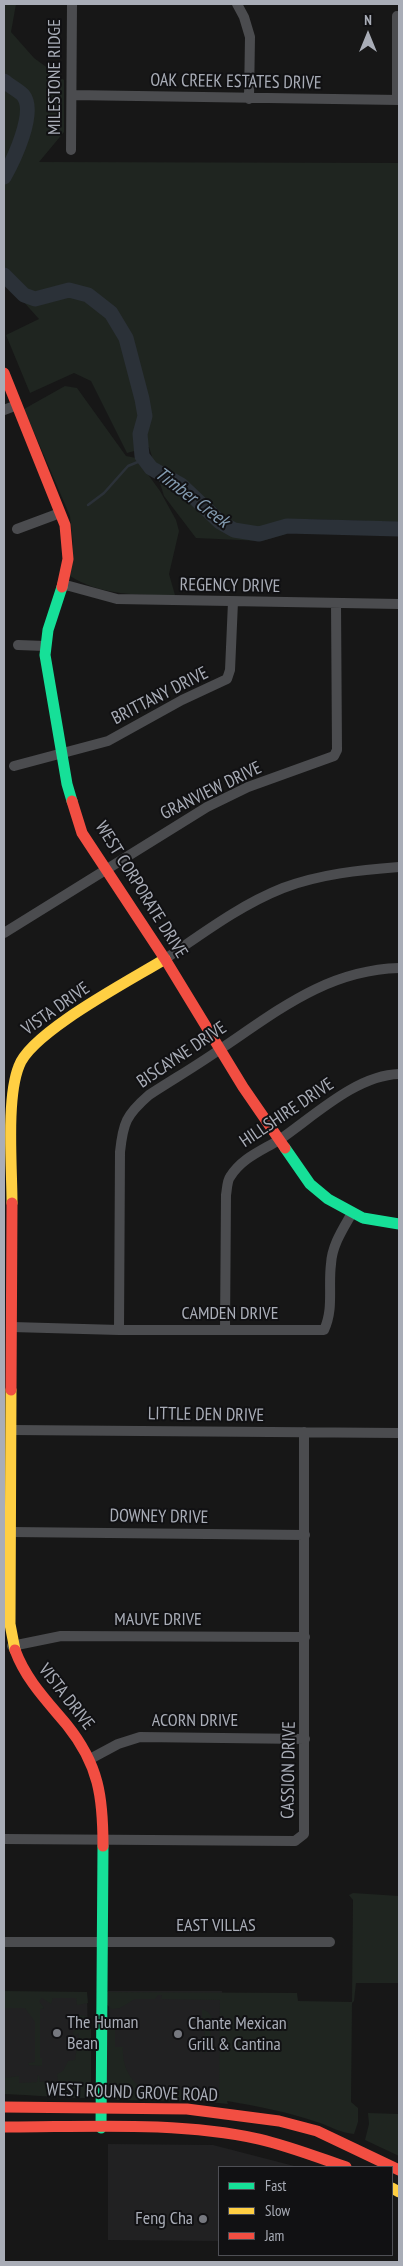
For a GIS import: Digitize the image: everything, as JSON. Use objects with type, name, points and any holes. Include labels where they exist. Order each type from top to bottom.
[{"type":"street","name":"MILESTONE RIDGE","points":[[71,150],[72,4]]},
{"type":"street","points":[[236,4],[244,17],[250,37],[249,99]]},
{"type":"street","points":[[397,16],[398,100]]},
{"type":"street","name":"OAK CREEK ESTATES DRIVE","points":[[72,95],[398,100]]},
{"type":"street","name":"WEST CORPORATE DRIVE","points":[[4,373],[67,533],[68,549],[62,584],[49,625],[45,646],[61,754],[67,784],[82,833],[165,959],[220,1050],[278,1140],[310,1184],[328,1199],[363,1218],[399,1224]]},
{"type":"street","points":[[4,410],[17,405]]},
{"type":"street","points":[[17,529],[60,513]]},
{"type":"street","name":"REGENCY DRIVE","points":[[62,584],[117,599],[399,604]]},
{"type":"street","name":"BRITTANY DRIVE","points":[[61,754],[108,741],[182,700],[227,679],[230,670],[233,602]]},
{"type":"street","name":"GRANVIEW DRIVE","points":[[4,933],[207,807],[248,787],[334,756],[337,750],[336,604]]},
{"type":"street","points":[[18,645],[45,646]]},
{"type":"street","points":[[14,766],[31,760],[61,754]]},
{"type":"street","name":"VISTA DRIVE","points":[[100,2128],[103,1806],[95,1770],[90,1759],[78,1740],[27,1678],[12,1646],[10,1624],[12,1328],[8,1275],[12,1110],[17,1066],[31,1046],[46,1033],[165,959],[215,924],[283,888],[306,880],[355,870],[399,867]]},
{"type":"street","name":"BISCAYNE DRIVE","points":[[119,1330],[120,1152],[123,1128],[136,1106],[149,1095],[220,1050],[285,1004],[346,976],[399,968]]},
{"type":"street","name":"HILLSHIRE DRIVE","points":[[225,1330],[226,1195],[229,1178],[246,1159],[278,1140],[323,1107],[381,1077],[399,1074]]},
{"type":"street","name":"CAMDEN DRIVE","points":[[12,1328],[324,1330],[329,1318],[330,1264],[340,1234],[352,1213]]},
{"type":"street","name":"LITTLE DEN DRIVE","points":[[12,1430],[399,1434]]},
{"type":"street","name":"CASSION DRIVE","points":[[4,1839],[295,1841],[304,1834],[306,1535],[304,1432]]},
{"type":"street","name":"DOWNEY DRIVE","points":[[11,1532],[306,1535]]},
{"type":"street","name":"MAUVE DRIVE","points":[[12,1646],[61,1636],[306,1637]]},
{"type":"street","name":"ACORN DRIVE","points":[[90,1759],[118,1744],[140,1737],[306,1738]]},
{"type":"street","name":"EAST VILLAS","points":[[4,1942],[330,1942]]},
{"type":"street","name":"WEST ROUND GROVE ROAD","points":[[4,2107],[187,2109],[279,2121],[317,2131],[391,2166]]},
{"type":"street","name":"WEST ROUND GROVE ROAD","points":[[4,2127],[181,2128],[225,2133],[299,2150],[343,2166]]},
{"type":"shaded area","points":[[4,4],[16,4],[11,32],[34,58],[64,80],[64,132],[39,162],[399,163],[399,522],[305,519],[286,534],[262,541],[196,538],[164,496],[149,447],[127,453],[91,381],[74,373],[30,393],[6,335],[39,319],[13,290],[4,284]]},
{"type":"shaded area","points":[[65,386],[77,388],[126,456],[136,458],[160,491],[176,520],[179,531],[169,574],[175,595],[108,591],[82,583],[70,576],[73,544],[70,516],[24,409]]},
{"type":"shaded area","points":[[353,1893],[399,1896],[399,1983],[356,1983],[354,2001],[352,2003],[351,2102],[358,2108],[358,2122],[354,2134],[284,2112],[227,2101],[228,2104],[199,2101],[115,2100],[108,2097],[105,2092],[107,2021],[113,2018],[119,2020],[123,2026],[115,2028],[115,2047],[123,2047],[127,2070],[142,2089],[219,2090],[220,2000],[161,1999],[162,1995],[158,1995],[155,1999],[135,1999],[120,2008],[112,2009],[107,2005],[105,1992],[297,1993],[298,2001],[352,2002],[353,1900],[349,1895]]},
{"type":"shaded area","points":[[4,1991],[87,1992],[88,2003],[77,2005],[76,1998],[53,1998],[51,2004],[42,1998],[39,2001],[44,2008],[40,2009],[40,2058],[42,2058],[42,2066],[29,2065],[28,2063],[35,2062],[35,2022],[25,2008],[4,2008]]},
{"type":"shaded area","points":[[108,1991],[222,1991],[221,2092],[114,2091]]},
{"type":"shaded area","points":[[4,1992],[87,1993],[89,2089],[87,2098],[4,2093]]},
{"type":"shaded area","points":[[202,2009],[211,2016],[210,2048],[204,2054],[205,2020],[202,2019]]},
{"type":"shaded area","points":[[79,2015],[86,2016],[91,2022],[91,2087],[86,2098],[4,2094],[4,2078],[19,2076],[19,2083],[37,2082],[38,2075],[40,2082],[58,2081],[57,2074],[63,2071],[68,2061],[75,2060],[79,2033],[74,2036],[73,2032],[79,2027],[79,2018],[75,2021],[73,2020]]},
{"type":"shaded area","points":[[368,2113],[399,2114],[399,2156],[365,2140],[369,2124]]},
{"type":"shaded area","points":[[108,2144],[213,2145],[294,2166],[218,2166],[218,2241],[108,2240]]},
{"type":"waterway","name":"Timber Creek","points":[[4,81],[19,91],[27,103],[26,124],[13,160],[4,177]]},
{"type":"waterway","name":"Timber Creek","points":[[4,275],[24,295],[35,299],[69,290],[88,295],[111,313],[126,338],[142,399],[145,416],[140,434],[142,456],[151,468],[181,485],[220,522],[234,530],[259,534],[287,526],[399,529]]},
{"type":"waterway","points":[[88,505],[104,493],[128,466],[145,459]]},
{"type":"traffic: fast","points":[[62,587],[48,630],[45,655],[67,784],[72,801]]},
{"type":"traffic: fast","points":[[285,1148],[310,1184],[328,1199],[363,1218],[399,1224]]},
{"type":"traffic: fast","points":[[101,2128],[103,1846]]},
{"type":"traffic: slow","points":[[12,1203],[12,1096],[19,1066],[27,1053],[42,1038],[84,1008],[165,959]]},
{"type":"traffic: slow","points":[[11,1390],[10,1624],[15,1650]]},
{"type":"traffic: slow","points":[[393,2189],[399,2192]]},
{"type":"traffic: jam","points":[[4,373],[65,525],[68,559],[62,587]]},
{"type":"traffic: jam","points":[[72,801],[82,833],[165,959],[243,1087],[285,1148]]},
{"type":"traffic: jam","points":[[11,1390],[12,1203]]},
{"type":"traffic: jam","points":[[15,1650],[31,1681],[67,1725],[86,1754],[97,1782],[100,1797],[103,1846]]},
{"type":"traffic: jam","points":[[4,2107],[187,2109],[279,2121],[317,2131],[391,2166]]},
{"type":"traffic: jam","points":[[4,2127],[132,2126],[228,2133],[292,2148],[343,2166]]},
{"type":"traffic: jam","points":[[393,2167],[399,2170]]},
{"type":"place","name":"The Human Bean","points":[[57,2033]]},
{"type":"place","name":"Chante Mexican Grill & Cantina","points":[[178,2034]]},
{"type":"place","name":"Feng Cha","points":[[203,2219]]}]
